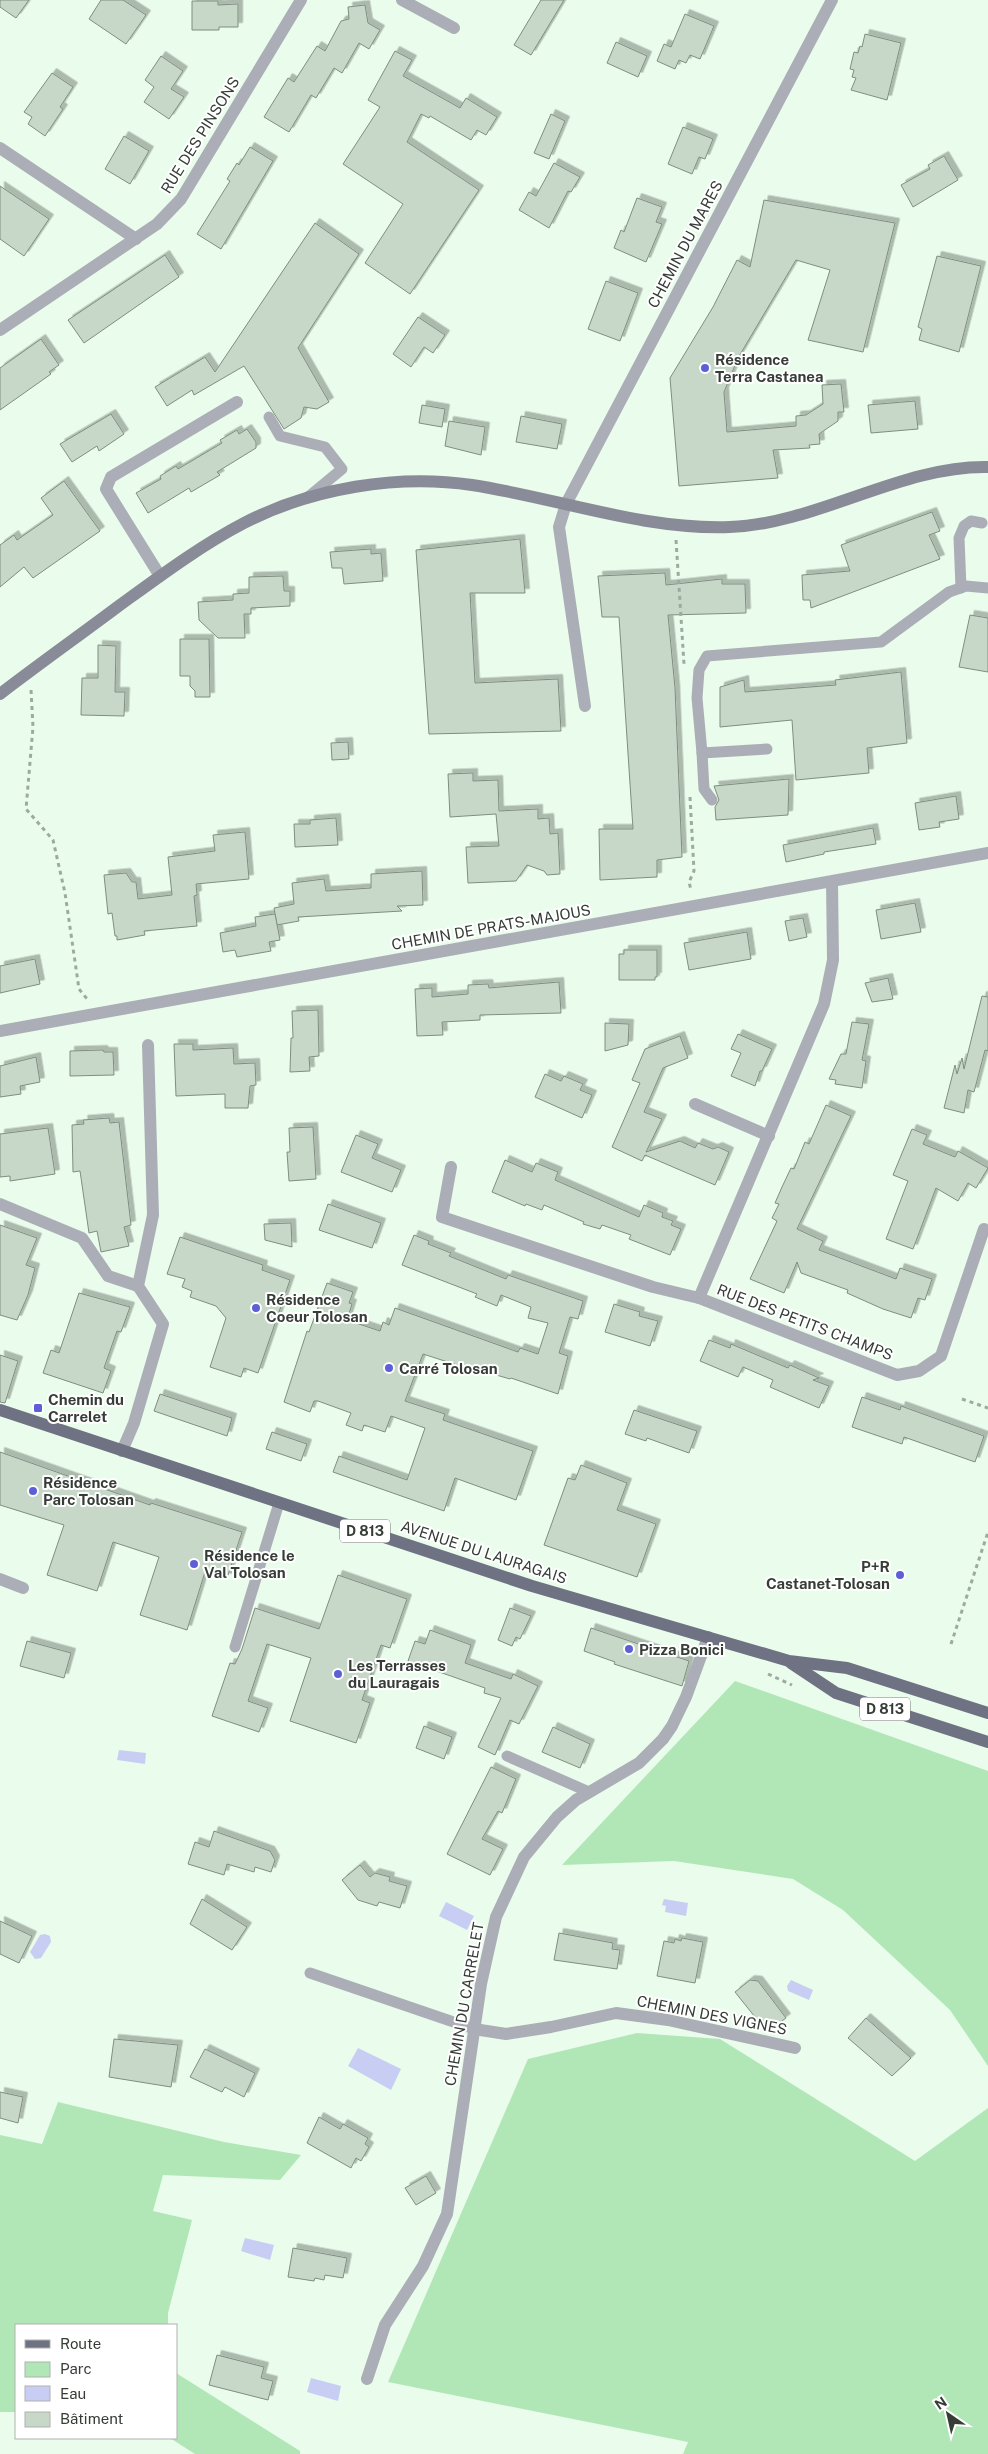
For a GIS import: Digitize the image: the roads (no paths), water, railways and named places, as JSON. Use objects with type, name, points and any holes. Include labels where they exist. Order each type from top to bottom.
[{"type":"main road","name":"AVENUE DU LAURAGAIS","points":[[0,1410],[532,1586],[789,1661],[847,1668],[988,1713]]},
{"type":"main road","name":"AVENUE DU LAURAGAIS","points":[[789,1661],[836,1693],[988,1742]]},
{"type":"street","name":"RUE DES PINSONS","points":[[0,330],[157,224],[182,199],[301,0]]},
{"type":"street","points":[[402,0],[454,28]]},
{"type":"street","name":"CHEMIN DU MARES","points":[[585,706],[559,527],[566,504],[832,0]]},
{"type":"street","points":[[0,148],[136,239]]},
{"type":"street","points":[[160,576],[106,489],[111,477],[237,402]]},
{"type":"street","points":[[0,694],[194,552],[244,523],[306,499],[345,489],[400,481],[470,485],[628,518],[674,525],[732,527],[794,517],[911,480],[968,466],[988,466]]},
{"type":"street","name":"CHEMIN DE PRATS-MAJOUS","points":[[0,1031],[988,853]]},
{"type":"street","name":"RUE DES PETITS CHAMPS","points":[[699,1298],[824,1004],[833,960],[832,882]]},
{"type":"street","points":[[138,1286],[153,1215],[148,1045]]},
{"type":"street","points":[[695,1104],[769,1136]]},
{"type":"street","name":"RUE DES PETITS CHAMPS","points":[[451,1167],[442,1217],[653,1287],[699,1298],[897,1374],[920,1371],[941,1356],[984,1229]]},
{"type":"street","points":[[0,1204],[82,1238],[108,1276],[138,1286],[163,1324],[134,1423],[122,1451]]},
{"type":"street","points":[[0,1579],[23,1588]]},
{"type":"street","name":"CHEMIN DU CARRELET","points":[[367,2378],[384,2325],[423,2266],[447,2214],[481,1984],[496,1917],[524,1857],[557,1817],[576,1800],[639,1763],[672,1726],[686,1697],[708,1637]]},
{"type":"street","name":"CHEMIN DES VIGNES","points":[[474,2029],[506,2034],[616,2014],[668,2020],[795,2048]]},
{"type":"lane","points":[[269,417],[280,436],[325,447],[342,469],[306,499]]},
{"type":"lane","points":[[961,588],[959,538],[964,526],[972,522],[982,523]]},
{"type":"lane","points":[[712,800],[704,789],[697,698],[699,670],[707,656],[881,642],[949,592],[966,586],[988,588]]},
{"type":"lane","points":[[702,753],[767,749]]},
{"type":"lane","points":[[235,1647],[279,1502]]},
{"type":"lane","points":[[506,1756],[589,1792]]},
{"type":"lane","points":[[310,1973],[474,2029]]},
{"type":"water","points":[[119,1750],[146,1753],[145,1764],[117,1760]]},
{"type":"water","points":[[664,1899],[688,1903],[686,1916],[665,1912],[666,1906],[662,1905]]},
{"type":"water","points":[[446,1902],[474,1916],[467,1930],[439,1916]]},
{"type":"water","points":[[40,1935],[50,1936],[51,1942],[41,1958],[35,1959],[30,1952]]},
{"type":"water","points":[[791,1980],[813,1990],[809,2000],[788,1991],[787,1986]]},
{"type":"water","points":[[358,2048],[401,2069],[391,2090],[348,2066]]},
{"type":"water","points":[[245,2238],[274,2245],[270,2260],[241,2251]]},
{"type":"water","points":[[311,2378],[341,2386],[338,2401],[307,2392]]},
{"type":"place","name":"Résidence Terra Castanea","points":[[705,368]]},
{"type":"place","name":"Résidence Coeur Tolosan","points":[[256,1308]]},
{"type":"place","name":"Carré Tolosan","points":[[389,1368]]},
{"type":"place","name":"Chemin du Carrelet","points":[[38,1408]]},
{"type":"place","name":"Résidence Parc Tolosan","points":[[33,1491]]},
{"type":"place","name":"Résidence le Val Tolosan","points":[[194,1564]]},
{"type":"place","name":"P+R Castanet-Tolosan","points":[[900,1575]]},
{"type":"place","name":"Pizza Bonici","points":[[629,1649]]},
{"type":"place","name":"Les Terrasses du Lauragais","points":[[338,1674]]}]
